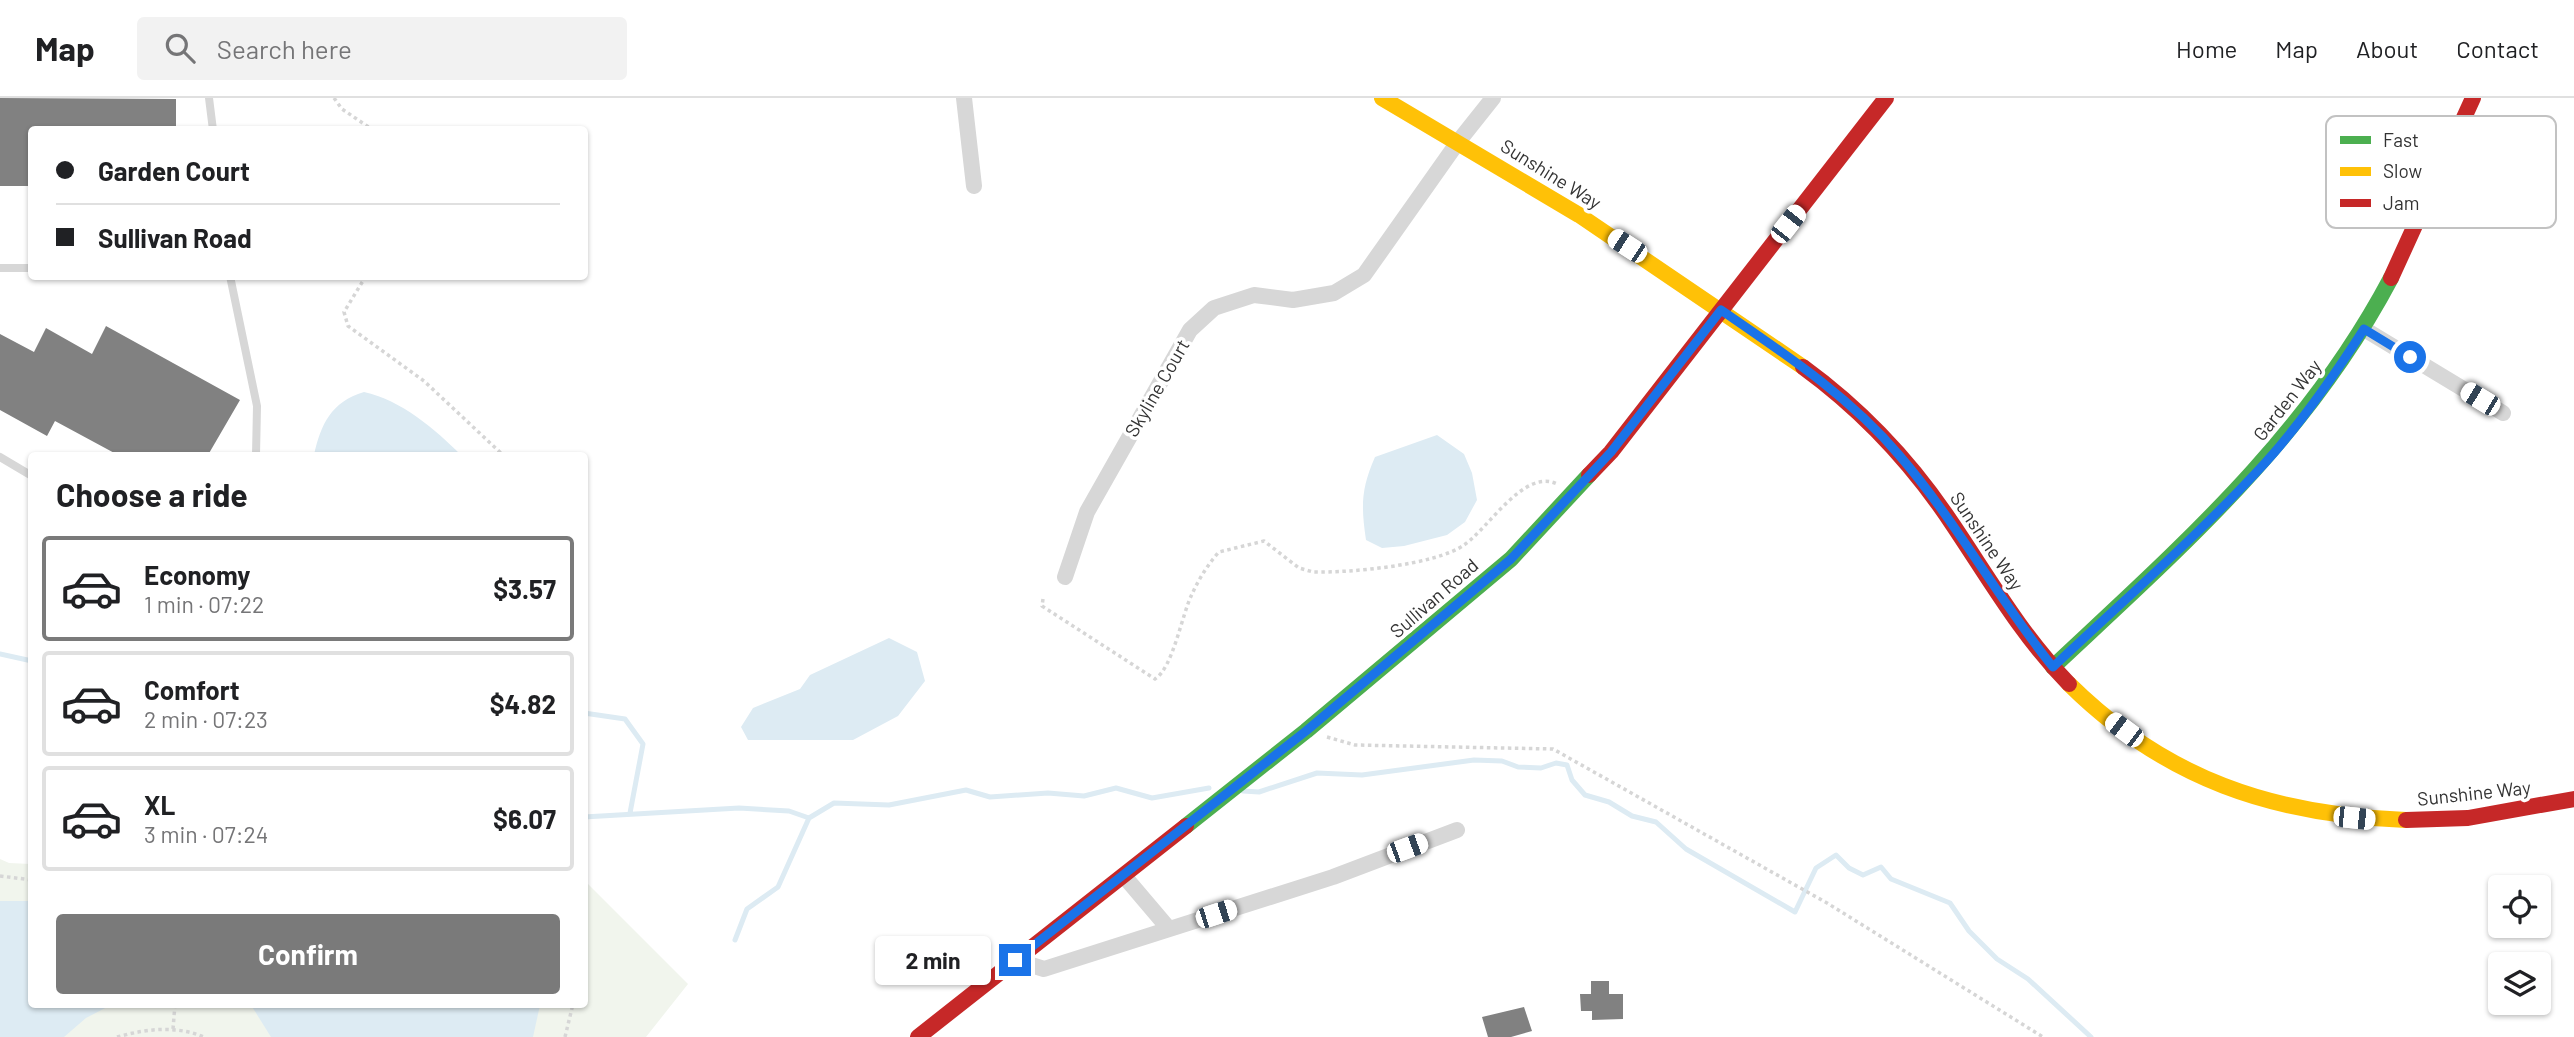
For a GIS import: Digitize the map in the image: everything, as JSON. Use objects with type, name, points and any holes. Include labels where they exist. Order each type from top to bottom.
[{"type":"street","points":[[964,98],[974,186]]},
{"type":"street","name":"Sunshine Way","points":[[1382,98],[1627,246],[1808,371],[1858,411],[1952,524],[2016,622],[2053,667],[2108,719],[2155,754],[2200,776],[2284,806],[2331,815],[2425,821],[2529,811],[2574,799]]},
{"type":"street","name":"Skyline Court","points":[[1065,577],[1087,512],[1190,330],[1214,308],[1254,295],[1293,300],[1334,293],[1364,275],[1458,142],[1493,98]]},
{"type":"street","name":"Sullivan Road","points":[[918,1037],[1306,731],[1463,601],[1572,496],[1886,98]]},
{"type":"street","name":"Garden Way","points":[[2465,116],[2473,98]]},
{"type":"street","name":"Garden Way","points":[[2053,667],[2228,501],[2306,413],[2364,329],[2414,228]]},
{"type":"street","points":[[2364,329],[2503,413]]},
{"type":"street","points":[[1015,960],[1044,969],[1333,877],[1457,830]]},
{"type":"street","points":[[1124,876],[1169,929]]},
{"type":"lane","points":[[209,98],[212,126]]},
{"type":"lane","points":[[0,268],[28,268]]},
{"type":"lane","points":[[231,280],[257,406],[256,452]]},
{"type":"lane","points":[[0,457],[28,474]]},
{"type":"path","points":[[334,98],[342,108],[367,126]]},
{"type":"path","points":[[364,280],[344,312],[348,327],[424,381],[500,452]]},
{"type":"path","points":[[1043,600],[1042,606],[1156,679],[1161,675],[1172,651],[1191,594],[1219,552],[1264,541],[1299,568],[1313,572],[1426,560],[1449,555],[1467,543],[1495,518],[1512,496],[1536,482],[1553,482],[1572,496]]},
{"type":"path","points":[[1306,731],[1355,745],[1553,748],[1827,903],[2043,1037]]},
{"type":"path","points":[[0,876],[28,880]]},
{"type":"path","points":[[173,1029],[175,1008]]},
{"type":"path","points":[[565,1037],[572,1008]]},
{"type":"path","points":[[117,1037],[173,1029],[204,1037]]},
{"type":"shaded area","points":[[364,392],[391,402],[429,426],[458,452],[315,452],[320,433],[329,416],[353,396]]},
{"type":"shaded area","points":[[1437,435],[1464,454],[1472,473],[1477,500],[1465,522],[1447,535],[1404,546],[1382,548],[1366,540],[1363,498],[1375,457]]},
{"type":"shaded area","points":[[889,638],[917,652],[925,681],[898,716],[853,740],[748,740],[741,727],[753,708],[800,689],[810,675]]},
{"type":"shaded area","points":[[0,859],[9,863],[28,864],[28,1008],[588,1008],[588,884],[688,984],[646,1037],[0,1037]]},
{"type":"shaded area","points":[[0,901],[28,901],[28,1008],[105,1008],[86,1018],[64,1037],[0,1037]]},
{"type":"shaded area","points":[[253,1008],[539,1008],[533,1037],[271,1037]]},
{"type":"building","points":[[0,98],[176,99],[176,126],[28,126],[28,186],[0,186]]},
{"type":"building","points":[[106,326],[240,400],[210,452],[112,452],[55,421],[47,436],[0,410],[0,334],[34,352],[46,328],[92,354]]},
{"type":"building","points":[[1591,981],[1609,981],[1609,994],[1623,994],[1623,1019],[1592,1020],[1592,1011],[1581,1011],[1580,994],[1591,994]]},
{"type":"building","points":[[1524,1007],[1532,1031],[1511,1037],[1488,1037],[1482,1017]]},
{"type":"waterway","points":[[0,654],[28,660]]},
{"type":"waterway","points":[[588,714],[625,719],[643,744],[630,813]]},
{"type":"waterway","points":[[1243,791],[1259,792],[1317,773],[1362,775],[1474,760],[1502,761],[1518,767],[1541,768],[1556,763],[1567,765],[1572,780],[1585,795],[1609,802],[1632,816],[1656,822],[1686,849],[1795,912],[1816,868],[1836,855],[1849,868],[1863,875],[1881,867],[1891,879],[1950,903],[1969,931],[1997,959],[2028,979],[2091,1037]]},
{"type":"waterway","points":[[735,940],[747,909],[778,887],[809,818],[834,803],[889,805],[966,790],[990,797],[1048,793],[1084,796],[1116,788],[1152,798],[1209,788]]},
{"type":"waterway","points":[[588,817],[739,808],[789,811],[809,818]]},
{"type":"traffic: fast","points":[[2053,667],[2194,533],[2281,439],[2321,389],[2358,335],[2391,278]]},
{"type":"traffic: fast","points":[[1186,826],[1306,731],[1511,559],[1589,475]]},
{"type":"traffic: slow","points":[[1382,98],[1579,215],[1803,367]]},
{"type":"traffic: slow","points":[[2069,684],[2143,745],[2224,786],[2266,800],[2311,810],[2357,817],[2406,820]]},
{"type":"traffic: jam","points":[[1589,475],[1611,452],[1886,98]]},
{"type":"traffic: jam","points":[[2465,116],[2473,98]]},
{"type":"traffic: jam","points":[[2391,278],[2414,228]]},
{"type":"traffic: jam","points":[[1803,367],[1866,420],[1921,480],[2021,627],[2069,684]]},
{"type":"traffic: jam","points":[[2406,820],[2468,818],[2574,799]]},
{"type":"traffic: jam","points":[[918,1037],[1186,826]]},
{"type":"route","points":[[1015,960],[1306,731],[1412,645],[1511,559],[1611,452],[1721,310],[1800,364],[1858,411],[1901,456],[1952,524],[2016,622],[2053,667],[2228,501],[2266,461],[2306,413],[2364,329],[2410,357]]}]
